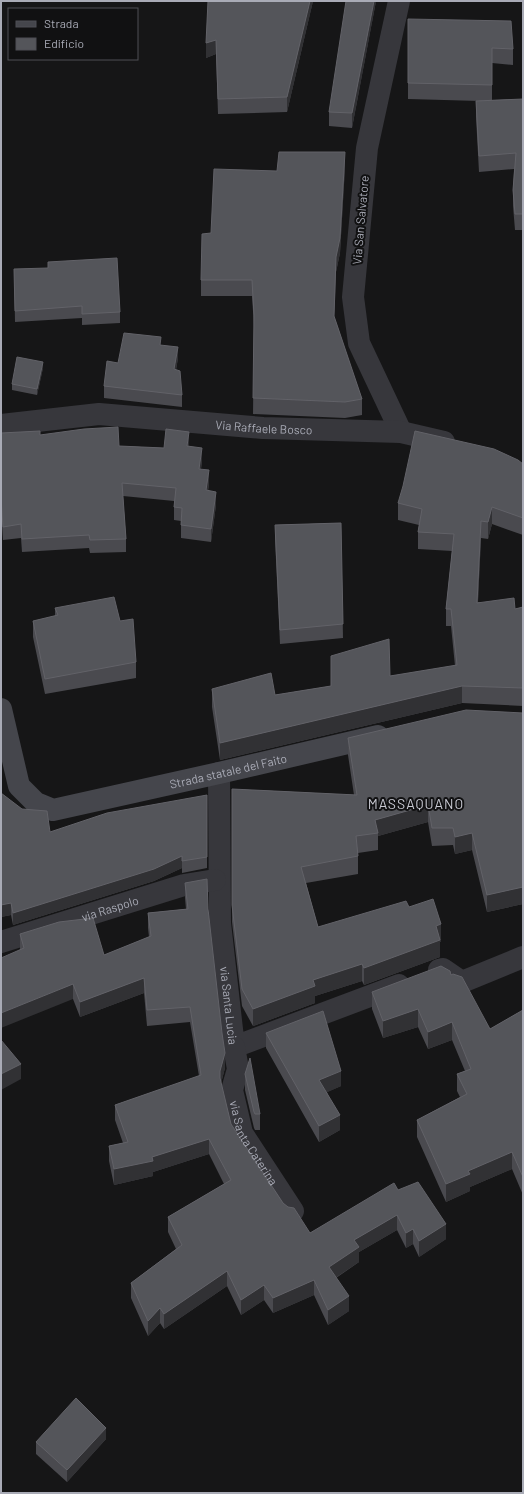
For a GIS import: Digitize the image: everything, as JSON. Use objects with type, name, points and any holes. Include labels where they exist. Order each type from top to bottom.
[{"type":"street","name":"Via San Salvatore","points":[[399,1],[367,148],[353,297],[359,343],[401,432]]},
{"type":"street","name":"Via Raffaele Bosco","points":[[1,425],[99,414],[263,428],[401,432],[467,447]]},
{"type":"street","name":"Strada statale del Faito","points":[[1,709],[19,786],[36,803],[53,810],[396,732]]},
{"type":"street","name":"via Santa Lucia","points":[[219,773],[220,923],[234,1047],[443,969],[462,982],[523,957]]},
{"type":"street","name":"via Raspolo","points":[[1,942],[184,885],[220,879]]},
{"type":"street","name":"via Santa Caterina","points":[[234,1047],[238,1070],[232,1090],[242,1133],[293,1211]]},
{"type":"building","points":[[208,1],[310,1],[287,97],[218,99],[216,40],[206,43]]},
{"type":"building","points":[[346,1],[374,1],[352,113],[329,112]]},
{"type":"building","points":[[408,19],[511,21],[513,49],[492,48],[492,85],[408,83]]},
{"type":"building","points":[[523,99],[523,214],[515,214],[513,190],[516,153],[479,156],[476,101]]},
{"type":"building","points":[[279,152],[345,152],[340,238],[336,257],[334,316],[362,399],[345,402],[253,398],[254,315],[252,280],[201,280],[202,234],[211,233],[214,169],[277,171]]},
{"type":"building","points":[[117,258],[120,312],[82,314],[82,306],[15,311],[14,269],[48,268],[48,262]]},
{"type":"building","points":[[124,333],[161,337],[160,345],[178,347],[174,369],[180,371],[182,395],[104,386],[107,361],[118,363]]},
{"type":"building","points":[[17,357],[43,362],[37,389],[12,384]]},
{"type":"building","points":[[118,427],[119,446],[164,448],[166,429],[189,432],[187,446],[202,448],[199,469],[209,470],[206,490],[216,492],[211,529],[181,525],[182,508],[174,507],[176,488],[122,483],[126,539],[90,540],[89,535],[22,539],[21,524],[3,527],[1,497],[1,433],[40,431],[40,435],[84,429]]},
{"type":"building","points":[[415,431],[494,449],[518,460],[523,464],[523,518],[492,507],[488,522],[481,521],[477,603],[514,598],[515,609],[523,607],[523,688],[462,686],[220,743],[212,689],[271,673],[275,695],[331,686],[331,656],[389,639],[390,676],[457,665],[451,609],[446,609],[454,534],[418,532],[422,509],[398,503]]},
{"type":"building","points":[[341,523],[343,624],[280,630],[275,525]]},
{"type":"building","points":[[114,597],[120,621],[133,619],[136,662],[45,679],[33,621],[58,615],[55,608]]},
{"type":"building","points":[[466,710],[523,713],[523,887],[487,895],[472,833],[455,837],[453,828],[432,828],[428,805],[375,820],[378,833],[356,836],[358,856],[301,867],[318,927],[406,901],[409,907],[433,899],[441,924],[436,926],[440,940],[364,968],[362,964],[313,980],[315,986],[253,1009],[242,989],[232,905],[232,789],[357,795],[348,738]]},
{"type":"building","points":[[1,793],[22,809],[47,811],[50,832],[107,813],[207,795],[207,857],[182,861],[182,856],[154,869],[13,913],[11,903],[1,905]]},
{"type":"building","points":[[207,879],[208,909],[225,1053],[220,1071],[220,1078],[231,1124],[283,1203],[288,1207],[294,1208],[310,1233],[394,1183],[398,1190],[418,1182],[446,1224],[419,1241],[413,1229],[406,1233],[397,1215],[354,1240],[359,1247],[329,1267],[349,1296],[328,1310],[314,1280],[273,1298],[264,1285],[241,1300],[227,1271],[164,1314],[160,1308],[148,1321],[131,1283],[182,1245],[168,1217],[231,1180],[209,1139],[152,1157],[153,1161],[114,1169],[109,1146],[128,1142],[115,1105],[201,1075],[190,1007],[147,1010],[144,978],[80,1002],[73,984],[1,1013],[1,958],[24,948],[20,934],[59,922],[93,918],[104,955],[151,936],[148,913],[188,909],[185,883]]},
{"type":"building","points":[[441,966],[450,971],[451,975],[453,974],[462,977],[490,1029],[523,1010],[523,1177],[512,1152],[468,1171],[470,1174],[446,1184],[417,1120],[467,1094],[457,1074],[471,1069],[452,1022],[428,1032],[418,1009],[383,1021],[372,992]]},
{"type":"building","points":[[323,1011],[341,1071],[319,1080],[340,1115],[319,1126],[266,1033]]},
{"type":"building","points":[[1,1040],[21,1064],[1,1074]]},
{"type":"building","points":[[250,1058],[260,1114],[255,1114],[254,1112],[245,1074]]},
{"type":"building","points":[[76,1398],[106,1428],[67,1470],[36,1442]]},
{"type":"district","name":"MASSAQUANO","points":[[416,803]]}]
